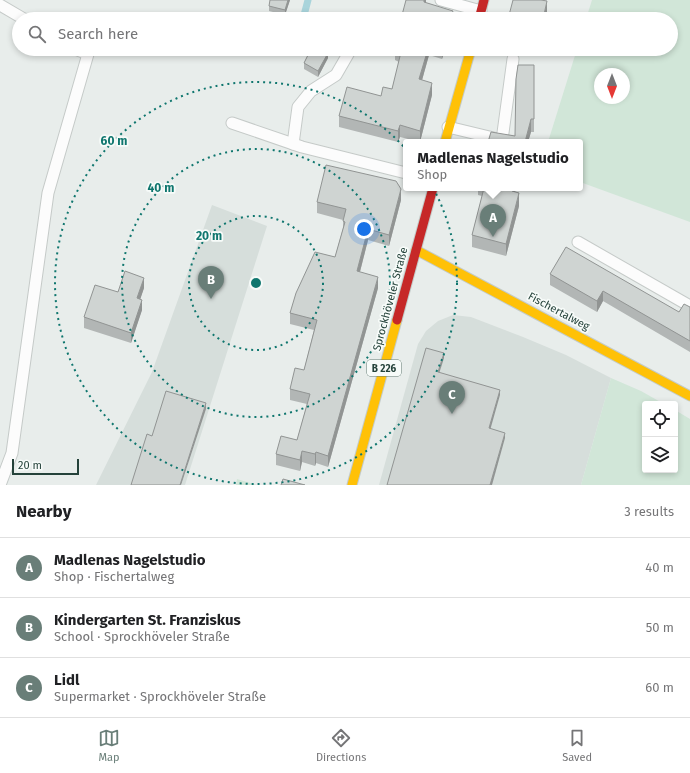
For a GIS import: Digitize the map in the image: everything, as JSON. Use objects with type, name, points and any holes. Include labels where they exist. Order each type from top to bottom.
[{"type":"main road","points":[[445,139],[469,56]]},
{"type":"main road","name":"Sprockhöveler Straße","points":[[352,485],[432,191]]},
{"type":"main road","name":"Fischertalweg","points":[[416,250],[569,330],[690,396]]},
{"type":"lane","points":[[441,0],[481,10]]},
{"type":"lane","points":[[0,5],[12,12]]},
{"type":"lane","points":[[0,485],[12,453],[48,193],[87,56]]},
{"type":"lane","points":[[293,144],[298,107],[312,91],[336,75],[347,56]]},
{"type":"lane","points":[[502,139],[513,59]]},
{"type":"lane","points":[[232,123],[293,144],[403,172]]},
{"type":"lane","points":[[448,127],[498,139]]},
{"type":"lane","points":[[578,242],[690,306]]},
{"type":"shaded area","points":[[212,205],[267,226],[185,485],[96,485],[152,372]]},
{"type":"shaded area","points":[[453,315],[471,317],[523,337],[566,355],[611,378],[581,485],[379,485],[418,344],[426,331],[438,321]]},
{"type":"green space","points":[[592,0],[690,0],[690,222],[583,183],[583,139],[549,139],[575,56],[678,56],[678,12],[588,12]]},
{"type":"green space","points":[[611,378],[641,391],[659,401],[642,401],[642,473],[678,473],[678,412],[690,419],[690,485],[581,485]]},
{"type":"green space","points":[[237,479],[257,485],[236,485]]},
{"type":"building","points":[[270,0],[288,0],[285,10],[269,6]]},
{"type":"building","points":[[406,0],[424,0],[424,2],[453,11],[453,12],[403,12]]},
{"type":"building","points":[[513,0],[547,1],[545,12],[510,12]]},
{"type":"building","points":[[308,56],[326,56],[318,71],[304,63]]},
{"type":"building","points":[[400,56],[426,56],[419,79],[432,83],[420,131],[400,125],[398,131],[339,116],[347,87],[381,96],[383,87],[392,89]]},
{"type":"building","points":[[518,65],[534,65],[534,119],[531,119],[526,139],[489,139],[491,132],[515,136],[516,79]]},
{"type":"building","points":[[326,165],[396,181],[401,189],[389,235],[368,229],[357,271],[378,277],[328,456],[316,452],[315,454],[302,451],[300,460],[276,454],[281,436],[297,440],[310,394],[290,389],[295,368],[304,370],[317,320],[290,313],[296,293],[315,252],[335,257],[345,222],[343,221],[346,209],[317,202]]},
{"type":"building","points":[[483,191],[512,191],[519,193],[506,244],[472,235]]},
{"type":"building","points":[[566,247],[679,312],[684,304],[690,307],[690,341],[603,291],[597,301],[550,274]]},
{"type":"building","points":[[125,271],[144,278],[137,298],[142,300],[131,333],[84,317],[95,285],[118,292]]},
{"type":"building","points":[[426,348],[444,353],[438,372],[500,390],[489,428],[505,433],[490,485],[387,485]]},
{"type":"building","points":[[166,391],[206,403],[180,485],[131,485],[147,434],[152,436]]},
{"type":"building","points":[[283,479],[305,485],[281,485]]},
{"type":"waterway","points":[[305,12],[308,0]]},
{"type":"traffic: slow","points":[[446,139],[469,56]]},
{"type":"traffic: slow","points":[[416,250],[690,396]]},
{"type":"traffic: slow","points":[[352,485],[397,320]]},
{"type":"traffic: jam","points":[[481,12],[484,0]]},
{"type":"traffic: jam","points":[[397,320],[432,191]]},
{"type":"place","name":"Madlenas Nagelstudio","points":[[493,237]]},
{"type":"place","name":"Kindergarten St. Franziskus","points":[[211,299]]},
{"type":"place","name":"Lidl","points":[[452,414]]}]
